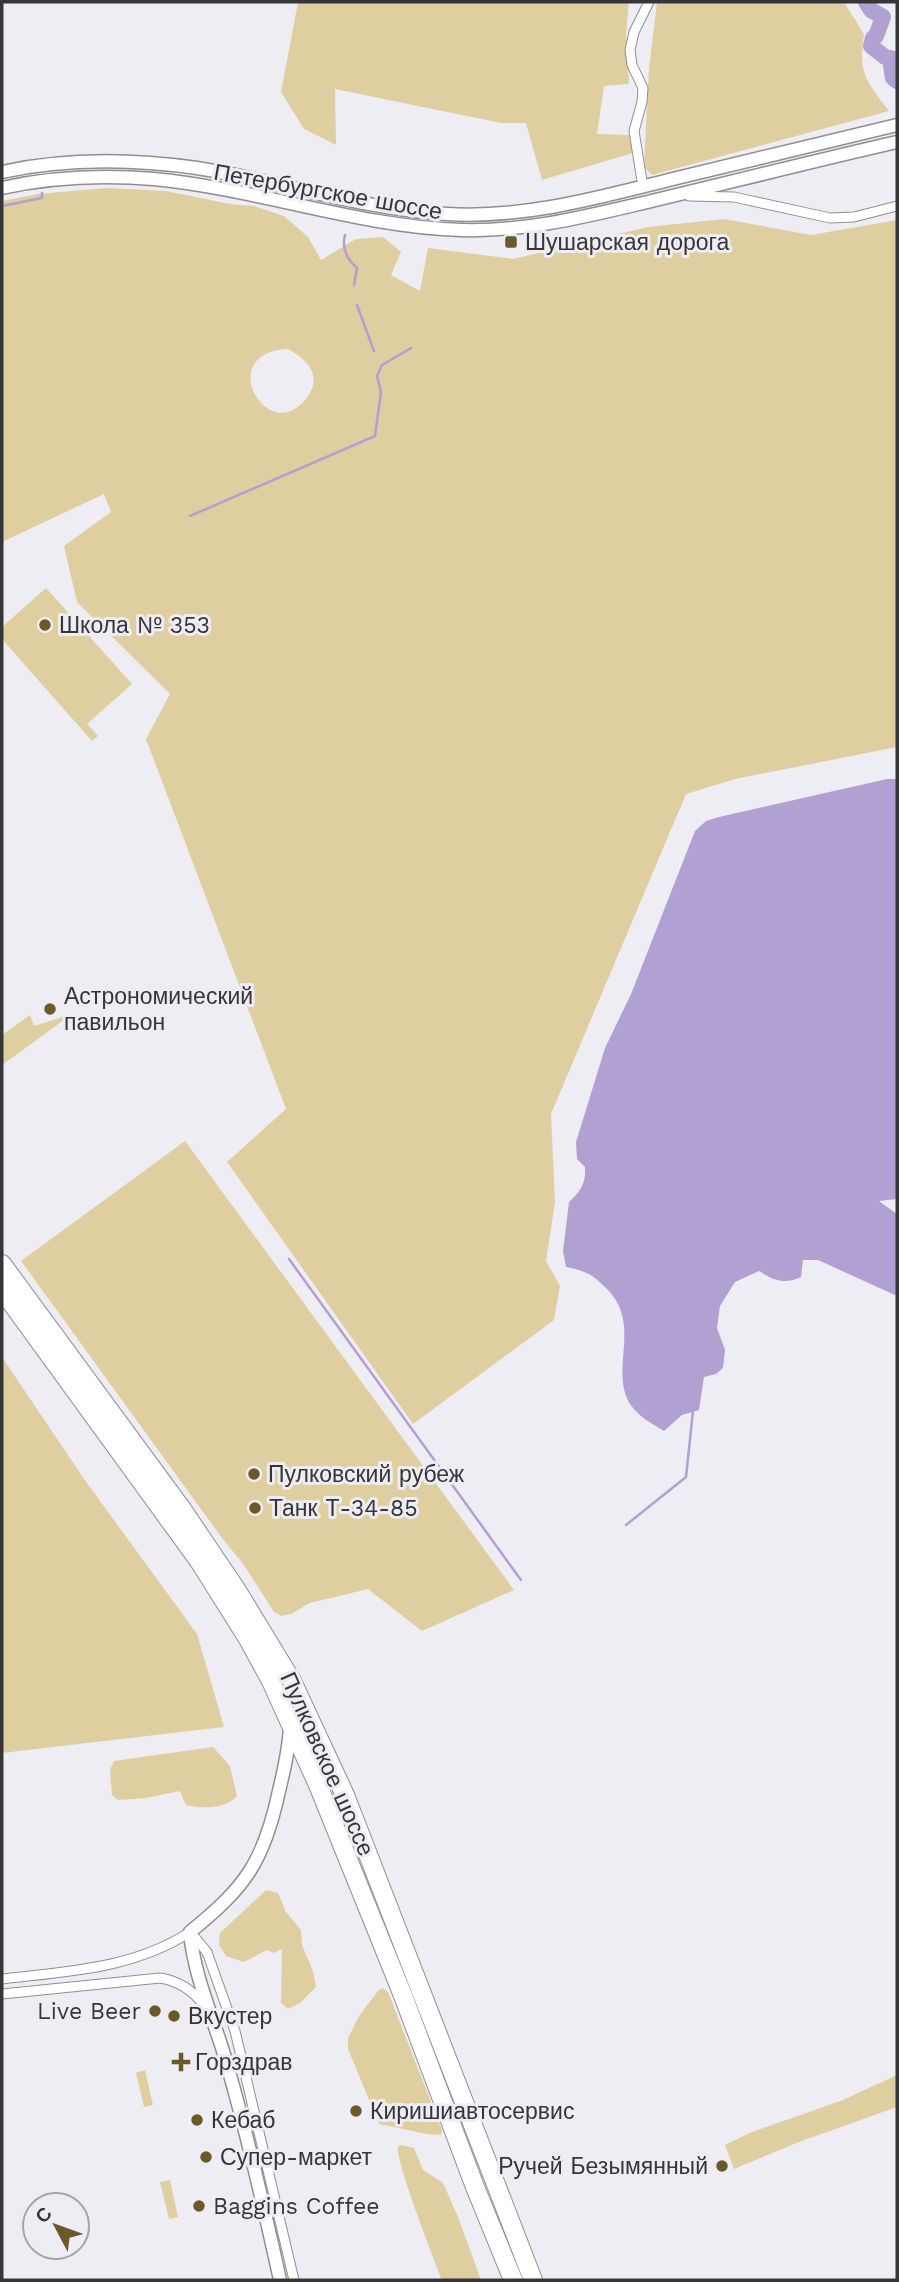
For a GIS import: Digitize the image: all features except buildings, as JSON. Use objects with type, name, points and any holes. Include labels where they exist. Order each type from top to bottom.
[{"type":"highway","name":"Пулковское шоссе","points":[[2,1264],[182,1509],[236,1589],[292,1681],[345,1796],[533,2280]]},
{"type":"highway","name":"Пулковское шоссе","points":[[2,1290],[199,1561],[248,1639],[290,1720],[402,1993],[513,2280]]},
{"type":"main road","name":"Петербургское шоссе","points":[[2,172],[85,162],[153,163],[198,169],[338,199],[446,214],[484,215],[513,213],[593,199],[897,125]]},
{"type":"main road","name":"Петербургское шоссе","points":[[2,188],[79,178],[154,179],[390,223],[463,230],[534,226],[596,214],[897,142]]},
{"type":"main road","points":[[593,199],[596,214]]},
{"type":"main road","points":[[280,2280],[215,2023],[192,1958],[190,1933],[212,1915],[236,1889],[262,1851],[289,1750],[290,1720]]},
{"type":"street","points":[[643,187],[634,131],[642,102],[642,88],[632,65],[631,50],[634,32],[649,2]]},
{"type":"street","name":"Петербургское шоссе","points":[[664,198],[709,195],[734,197],[830,218],[854,217],[897,206]]},
{"type":"street","points":[[2,1979],[111,1966],[149,1954],[190,1933],[207,1952],[235,2031],[294,2280]]},
{"type":"street","points":[[2,1994],[160,1978],[177,1982],[189,1989],[203,2003],[215,2023]]},
{"type":"shaded area","points":[[298,2],[629,2],[626,33],[629,84],[604,86],[597,134],[630,135],[633,153],[542,180],[526,123],[501,123],[335,89],[336,145],[304,129],[281,92]]},
{"type":"shaded area","points":[[657,2],[844,2],[864,34],[862,59],[869,84],[889,111],[652,175],[644,167],[649,68]]},
{"type":"shaded area","points":[[107,188],[166,191],[254,206],[284,216],[308,237],[321,260],[356,239],[383,237],[401,252],[391,275],[420,291],[428,248],[513,259],[648,227],[724,219],[811,235],[897,220],[897,747],[735,779],[686,794],[551,1114],[555,1202],[546,1261],[560,1286],[554,1320],[413,1424],[227,1162],[286,1109],[146,739],[170,694],[77,602],[64,546],[111,512],[104,494],[2,542],[2,201],[38,194]],"holes":[[[288,349],[308,364],[314,377],[313,384],[305,400],[290,411],[275,412],[263,405],[254,393],[251,379],[254,365],[266,354]]]},
{"type":"shaded area","points":[[46,588],[132,684],[87,724],[98,736],[92,741],[2,639],[2,627]]},
{"type":"shaded area","points":[[897,779],[897,1199],[879,1201],[897,1214],[897,1296],[818,1260],[803,1260],[801,1277],[790,1281],[769,1277],[759,1271],[735,1282],[720,1306],[717,1328],[725,1350],[723,1368],[716,1374],[704,1377],[699,1410],[682,1415],[664,1431],[637,1413],[624,1391],[623,1318],[618,1304],[594,1277],[566,1267],[563,1251],[569,1202],[580,1190],[585,1178],[585,1167],[577,1159],[576,1142],[605,1048],[631,994],[695,831],[706,821],[719,817]]},
{"type":"shaded area","points":[[72,1014],[2,1065],[2,1035],[30,1015],[34,1026]]},
{"type":"shaded area","points":[[185,1141],[514,1590],[422,1631],[368,1589],[310,1603],[291,1614],[281,1616],[274,1612],[244,1565],[21,1261]]},
{"type":"shaded area","points":[[2,1357],[84,1479],[197,1634],[224,1727],[2,1753]]},
{"type":"shaded area","points":[[213,1747],[230,1766],[237,1796],[227,1803],[206,1807],[186,1805],[180,1791],[118,1800],[112,1795],[110,1770],[114,1761]]},
{"type":"shaded area","points":[[266,1890],[278,1893],[286,1912],[301,1930],[302,1945],[313,1971],[316,1987],[300,2003],[288,2009],[281,2003],[282,1949],[274,1953],[267,1950],[244,1962],[226,1956],[219,1945],[220,1933]]},
{"type":"shaded area","points":[[382,1988],[388,1992],[442,2130],[441,2135],[379,2124],[348,2049],[348,2038],[359,2016]]},
{"type":"shaded area","points":[[145,2070],[153,2105],[144,2107],[136,2073]]},
{"type":"shaded area","points":[[897,2075],[897,2107],[799,2142],[734,2169],[725,2145],[752,2132],[843,2100]]},
{"type":"shaded area","points":[[398,2146],[414,2148],[423,2170],[443,2183],[481,2280],[442,2280],[402,2169],[398,2154]]},
{"type":"shaded area","points":[[170,2180],[178,2217],[169,2219],[160,2182]]},
{"type":"waterway","points":[[866,2],[871,10],[883,17],[871,46],[885,57],[895,59],[891,66],[893,78],[897,81]]},
{"type":"waterway","points":[[2,206],[42,198],[42,193]]},
{"type":"waterway","points":[[345,235],[346,253],[357,268],[354,285]]},
{"type":"waterway","points":[[357,305],[374,351]]},
{"type":"waterway","points":[[190,516],[375,436],[381,392],[377,376],[382,365],[411,348]]},
{"type":"waterway","points":[[289,1259],[521,1580]]},
{"type":"waterway","points":[[626,1525],[686,1477],[693,1411]]},
{"type":"place","name":"Шушарская дорога","points":[[511,242]]},
{"type":"place","name":"Школа № 353","points":[[45,625]]},
{"type":"place","name":"Астрономический павильон","points":[[50,1009]]},
{"type":"place","name":"Пулковский рубеж","points":[[254,1474]]},
{"type":"place","name":"Танк Т-34-85","points":[[255,1508]]},
{"type":"place","name":"Live Beer","points":[[155,2011]]},
{"type":"place","name":"Вкустер","points":[[174,2016]]},
{"type":"place","name":"Горздрав","points":[[181,2062]]},
{"type":"place","name":"Киришиавтосервис","points":[[356,2111]]},
{"type":"place","name":"Кебаб","points":[[197,2120]]},
{"type":"place","name":"Супер-маркет","points":[[206,2157]]},
{"type":"place","name":"Ручей Безымянный","points":[[722,2166]]},
{"type":"place","name":"Baggins Coffee","points":[[199,2206]]}]
